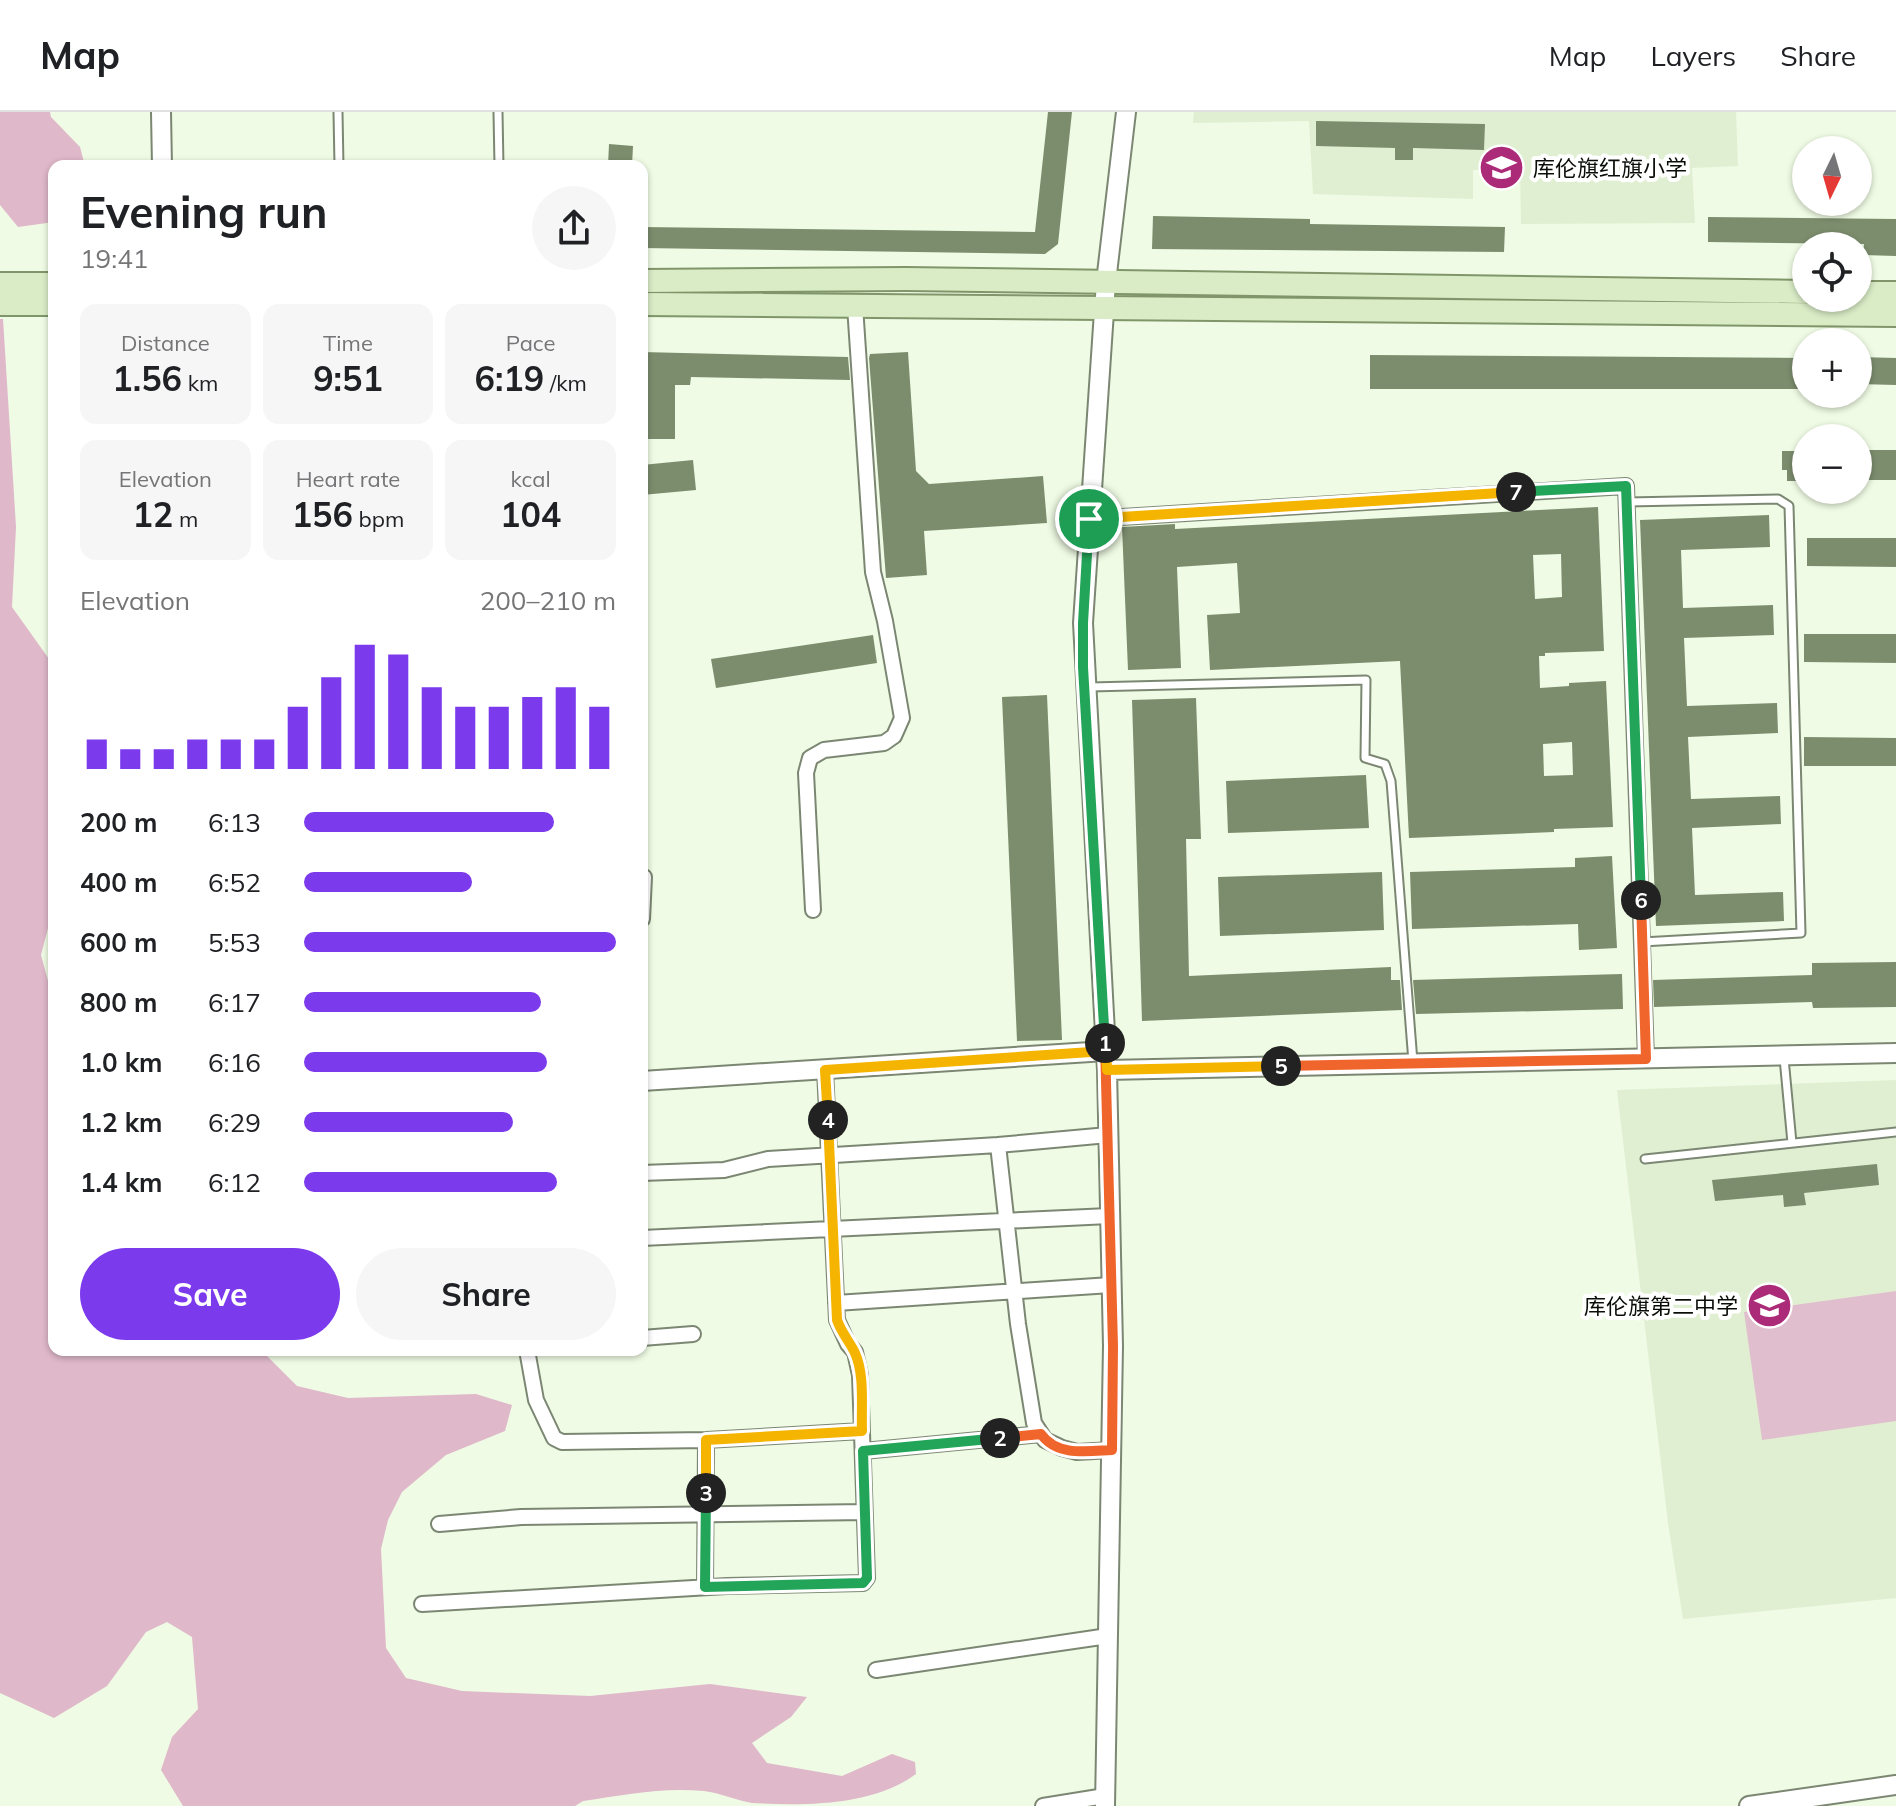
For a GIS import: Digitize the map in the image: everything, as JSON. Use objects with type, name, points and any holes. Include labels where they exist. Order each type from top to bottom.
[{"type":"main road","points":[[648,281],[906,279],[1792,292]]},
{"type":"main road","points":[[0,284],[48,284]]},
{"type":"main road","points":[[1872,293],[1896,293]]},
{"type":"main road","points":[[0,304],[48,304]]},
{"type":"main road","points":[[648,304],[1896,315]]},
{"type":"street","points":[[161,112],[162,160]]},
{"type":"street","points":[[1043,1806],[1105,1801],[1112,1450],[1111,1285],[1106,1060],[1083,623],[1106,282],[1126,112]]},
{"type":"street","points":[[813,910],[806,773],[810,758],[824,750],[884,743],[894,736],[902,718],[873,572],[855,306]]},
{"type":"street","points":[[1089,519],[1626,486],[1646,1059]]},
{"type":"street","points":[[648,1081],[825,1070],[1106,1060],[1413,1064],[1896,1053]]},
{"type":"street","points":[[422,1604],[705,1587],[863,1583],[867,1578],[860,1375],[855,1352],[837,1320],[825,1070]]},
{"type":"street","points":[[648,1173],[724,1170],[768,1159],[1108,1135]]},
{"type":"street","points":[[998,1145],[1014,1293],[1034,1423],[1045,1440],[1062,1448],[1077,1452],[1112,1450]]},
{"type":"street","points":[[648,1238],[1109,1216]]},
{"type":"street","points":[[836,1303],[1111,1285]]},
{"type":"street","points":[[648,1338],[693,1334]]},
{"type":"street","points":[[528,1356],[536,1400],[554,1438],[562,1442],[706,1440],[862,1431]]},
{"type":"street","points":[[863,1451],[1041,1434]]},
{"type":"street","points":[[705,1587],[706,1440]]},
{"type":"street","points":[[439,1524],[521,1517],[864,1512]]},
{"type":"street","points":[[876,1670],[1108,1636]]},
{"type":"street","points":[[1749,1806],[1896,1785]]},
{"type":"lane","points":[[338,112],[339,160]]},
{"type":"lane","points":[[498,112],[499,160]]},
{"type":"lane","points":[[1627,502],[1778,499],[1789,506],[1801,933],[1642,942]]},
{"type":"lane","points":[[1085,687],[1366,680],[1365,758],[1385,764],[1391,781],[1413,1064]]},
{"type":"lane","points":[[1784,1056],[1792,1143]]},
{"type":"lane","points":[[1645,1159],[1896,1132]]},
{"type":"shaded area","points":[[0,112],[50,112],[51,117],[80,147],[83,160],[48,160],[48,223],[18,227],[0,205]]},
{"type":"shaded area","name":"库伦旗红旗小学","points":[[1194,112],[1736,112],[1738,166],[1692,168],[1695,223],[1521,224],[1520,169],[1473,170],[1473,199],[1313,194],[1309,121],[1193,123]]},
{"type":"shaded area","points":[[0,319],[3,319],[16,527],[12,607],[48,658],[48,928],[41,955],[48,981],[48,1356],[267,1356],[297,1386],[348,1398],[476,1394],[512,1405],[505,1431],[446,1455],[402,1492],[388,1520],[381,1549],[386,1648],[406,1678],[462,1691],[590,1696],[710,1684],[807,1697],[791,1717],[752,1743],[767,1763],[842,1776],[892,1754],[915,1762],[916,1774],[880,1792],[815,1804],[752,1803],[710,1792],[673,1790],[583,1801],[575,1806],[183,1806],[161,1770],[172,1737],[198,1709],[192,1637],[167,1622],[146,1632],[107,1686],[54,1718],[0,1693]]},
{"type":"shaded area","name":"库伦旗第二中学","points":[[1896,1080],[1896,1598],[1683,1619],[1668,1523],[1617,1090]]},
{"type":"shaded area","points":[[1896,1291],[1896,1421],[1762,1440],[1744,1312]]},
{"type":"building","points":[[1048,112],[1072,112],[1058,244],[1045,254],[648,248],[648,227],[1035,232]]},
{"type":"building","points":[[1316,121],[1485,124],[1484,150],[1413,148],[1413,160],[1395,160],[1395,148],[1316,146]]},
{"type":"building","points":[[609,144],[633,146],[632,160],[608,160]]},
{"type":"building","points":[[1153,216],[1310,219],[1310,224],[1505,227],[1504,252],[1152,249]]},
{"type":"building","points":[[1708,217],[1896,219],[1896,256],[1872,255],[1872,232],[1792,232],[1792,243],[1708,242]]},
{"type":"building","points":[[648,352],[848,357],[850,380],[691,377],[690,385],[675,385],[675,439],[648,439]]},
{"type":"building","points":[[908,352],[916,471],[929,484],[1043,476],[1047,523],[924,531],[927,575],[886,578],[869,358],[870,354]]},
{"type":"building","points":[[1370,355],[1792,358],[1792,389],[1370,389]]},
{"type":"building","points":[[1872,357],[1896,358],[1896,385],[1872,384]]},
{"type":"building","points":[[1872,450],[1896,450],[1896,480],[1872,480]]},
{"type":"building","points":[[1782,451],[1792,451],[1792,481],[1787,481],[1787,470],[1782,470]]},
{"type":"building","points":[[693,460],[696,490],[648,494],[648,464]]},
{"type":"building","points":[[1598,507],[1604,651],[1545,653],[1545,656],[1539,656],[1540,688],[1606,681],[1613,827],[1409,838],[1400,661],[1210,670],[1207,615],[1240,613],[1237,563],[1177,567],[1181,668],[1128,670],[1122,527],[1175,524],[1175,529]],"holes":[[[1561,554],[1562,597],[1535,599],[1533,555]],[[1572,742],[1573,775],[1544,776],[1543,744]]]},
{"type":"building","points":[[1769,515],[1770,547],[1681,550],[1683,608],[1773,605],[1774,635],[1684,638],[1687,706],[1777,703],[1778,733],[1688,737],[1691,799],[1780,796],[1781,824],[1692,828],[1695,895],[1783,892],[1784,921],[1656,926],[1640,520]]},
{"type":"building","points":[[1807,538],[1896,538],[1896,567],[1807,566]]},
{"type":"building","points":[[1804,634],[1896,634],[1896,663],[1804,662]]},
{"type":"building","points":[[873,635],[877,663],[716,688],[711,659]]},
{"type":"building","points":[[1047,695],[1062,1040],[1017,1041],[1002,697]]},
{"type":"building","points":[[1196,698],[1201,839],[1186,839],[1189,976],[1391,967],[1391,980],[1400,980],[1402,1010],[1142,1021],[1132,700]]},
{"type":"building","points":[[1804,737],[1896,738],[1896,766],[1804,766]]},
{"type":"building","points":[[1366,775],[1369,828],[1228,833],[1226,781]]},
{"type":"building","points":[[1612,856],[1617,948],[1579,950],[1578,924],[1412,929],[1410,872],[1575,867],[1575,858]]},
{"type":"building","points":[[1382,872],[1384,930],[1220,936],[1218,877]]},
{"type":"building","points":[[1896,962],[1896,1007],[1813,1008],[1812,1002],[1654,1007],[1653,980],[1812,975],[1812,963]]},
{"type":"building","points":[[1622,974],[1623,1009],[1416,1014],[1413,980]]},
{"type":"building","points":[[1877,1164],[1879,1185],[1804,1193],[1806,1205],[1784,1207],[1783,1195],[1715,1201],[1712,1180]]},
{"type":"place","name":"库伦旗红旗小学","points":[[1502,168]]},
{"type":"place","name":"库伦旗第二中学","points":[[1769,1306]]},
{"type":"route","points":[[1089,519],[1083,667],[1107,1070],[1112,1450],[1077,1452],[1045,1440],[1041,1434],[863,1451],[867,1578],[863,1583],[705,1587],[706,1440],[862,1431],[860,1375],[855,1352],[837,1320],[825,1070],[1106,1051],[1107,1070],[1646,1059],[1626,486],[1089,519]]}]
